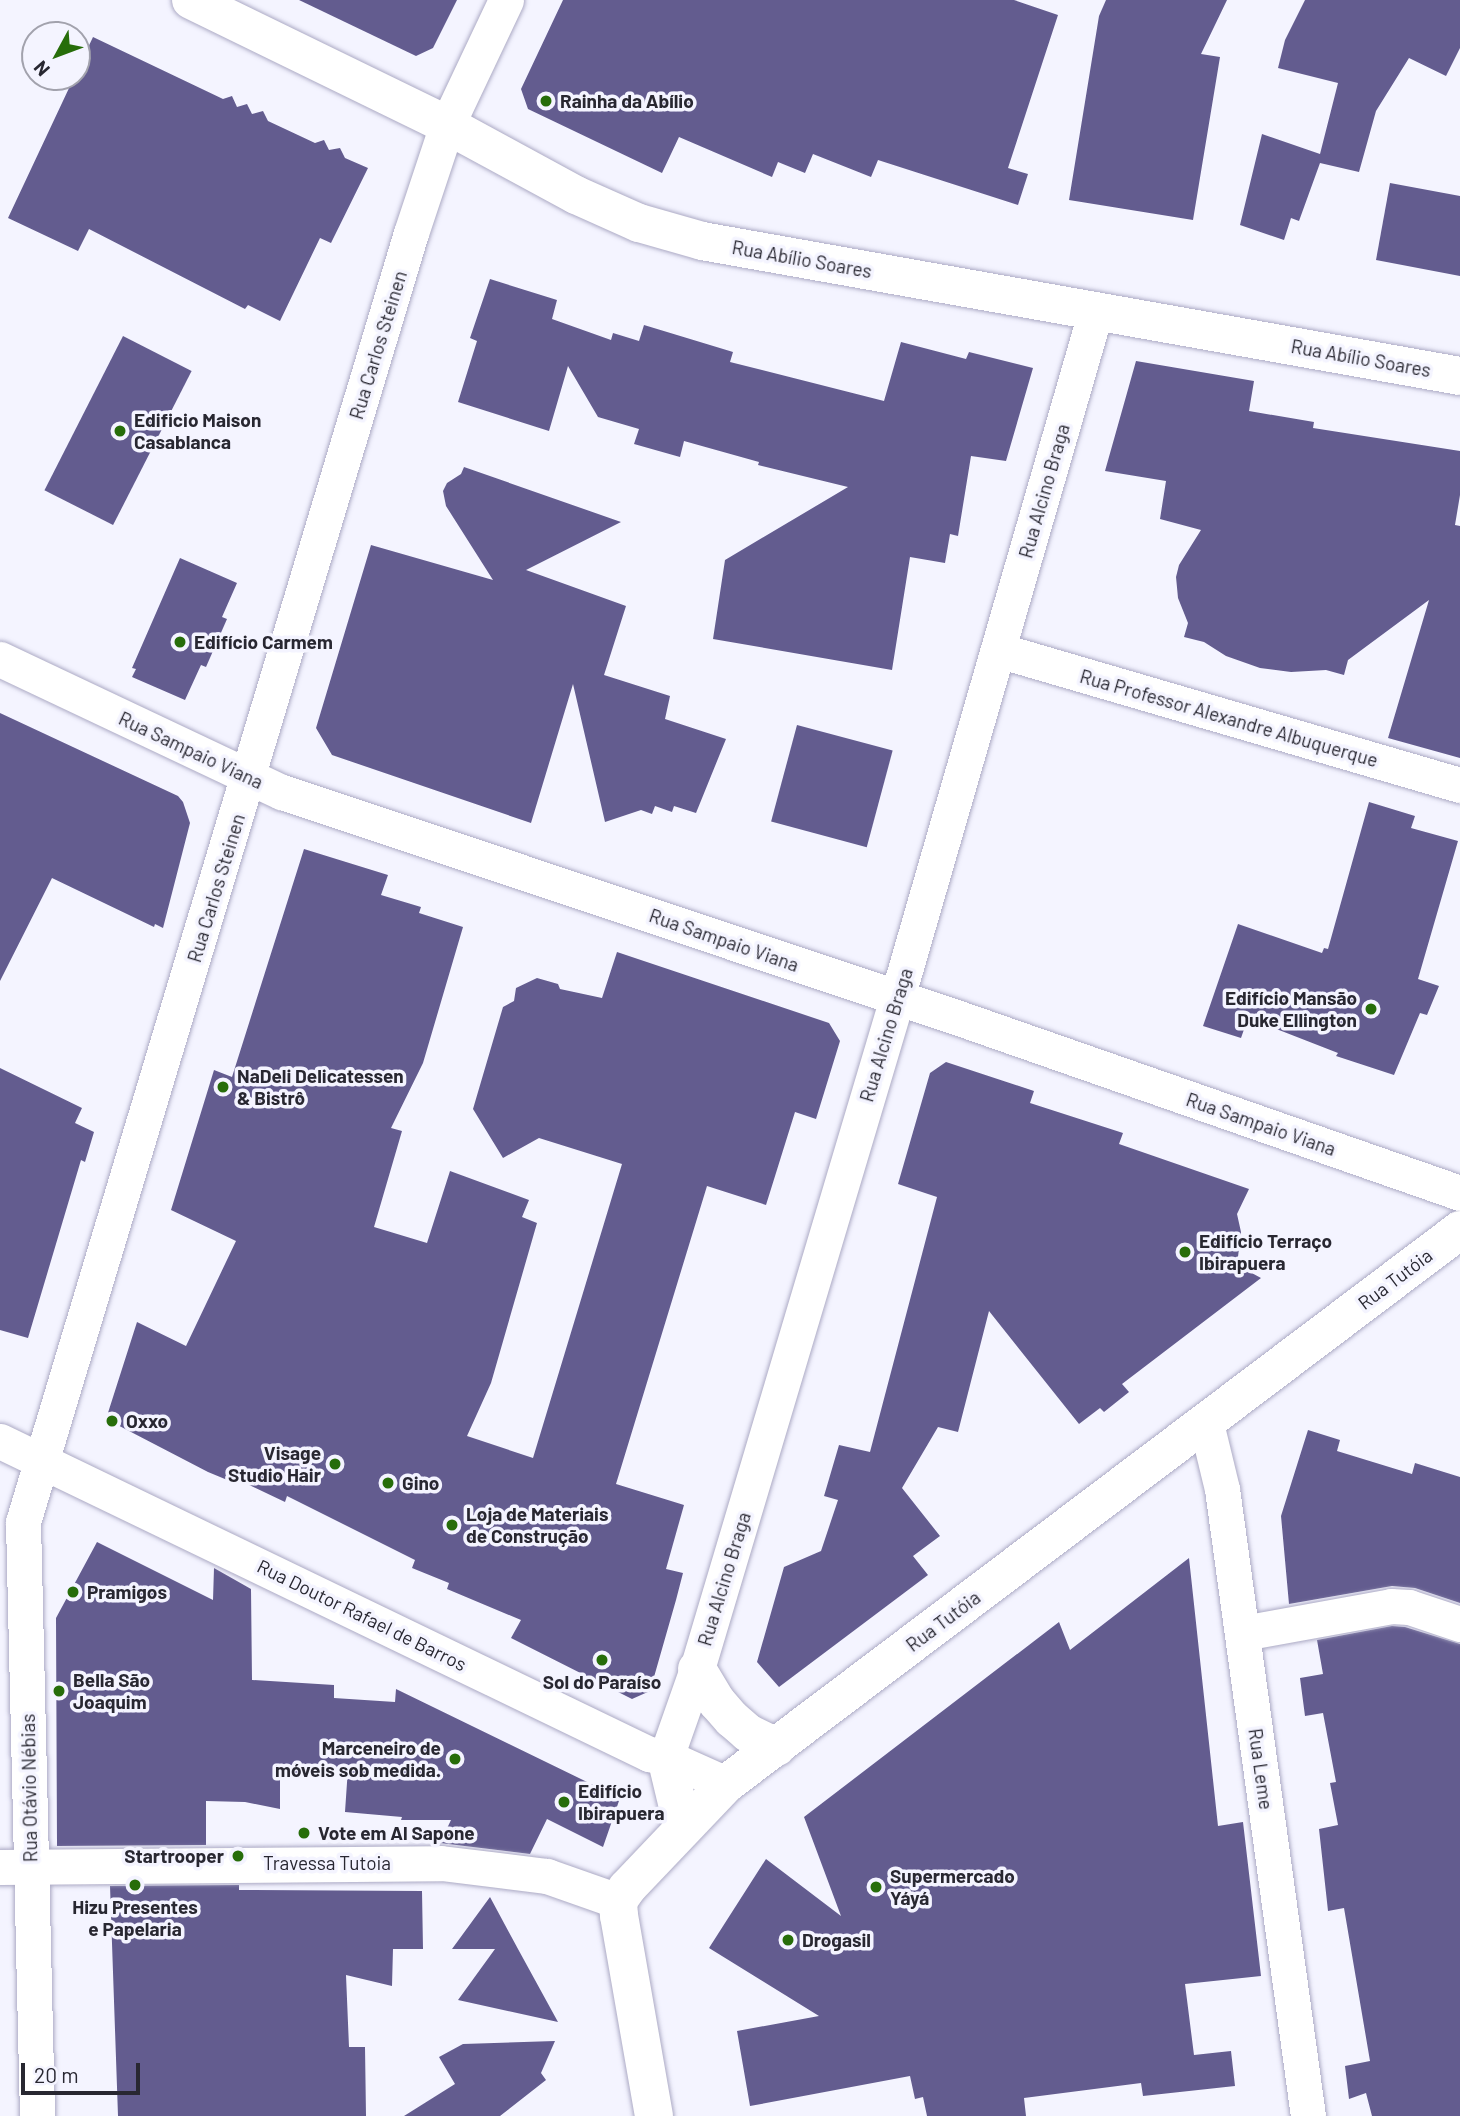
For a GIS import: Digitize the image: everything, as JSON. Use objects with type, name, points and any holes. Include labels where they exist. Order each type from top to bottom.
[{"type":"street","name":"Rua Abílio Soares","points":[[191,0],[447,125],[576,195],[639,223],[702,241],[1460,376]]},
{"type":"street","name":"Rua Carlos Steinen","points":[[43,1462],[411,233],[447,125],[506,0]]},
{"type":"street","name":"Rua Alcino Braga","points":[[666,1757],[697,1669],[897,998],[1096,310]]},
{"type":"street","name":"Rua Professor Alexandre Albuquerque","points":[[998,650],[1460,785]]},
{"type":"street","name":"Rua Sampaio Viana","points":[[0,659],[282,792],[897,998],[1460,1193]]},
{"type":"street","name":"Rua Tutóia","points":[[618,1901],[726,1784],[1460,1230]]},
{"type":"street","name":"Rua Leme","points":[[1206,1423],[1222,1489],[1308,2116]]},
{"type":"street","name":"Rua Doutor Rafael de Barros","points":[[0,1441],[649,1754],[666,1757],[726,1784]]},
{"type":"street","name":"Rua Otávio Nébias","points":[[37,2116],[16,1866],[23,1522],[43,1462]]},
{"type":"street","points":[[1243,1633],[1391,1606],[1409,1606],[1460,1624]]},
{"type":"street","points":[[697,1669],[717,1702],[732,1718],[748,1732],[777,1747]]},
{"type":"street","points":[[666,1757],[683,1828]]},
{"type":"street","name":"Travessa Tutoia","points":[[16,1866],[441,1863],[547,1876],[618,1901]]},
{"type":"street","points":[[618,1901],[654,2116]]},
{"type":"building","points":[[299,0],[457,0],[433,48],[416,56]]},
{"type":"building","points":[[563,0],[1014,0],[1058,15],[1008,168],[1028,174],[1018,205],[878,160],[871,177],[813,154],[805,173],[778,162],[772,177],[679,137],[662,173],[528,109],[521,89]]},
{"type":"building","points":[[1106,0],[1227,0],[1201,54],[1220,57],[1193,220],[1069,200],[1099,16]]},
{"type":"building","points":[[1305,0],[1460,0],[1460,48],[1446,76],[1409,58],[1376,111],[1359,172],[1320,163],[1299,221],[1291,218],[1284,240],[1240,225],[1262,134],[1320,154],[1338,83],[1278,68],[1285,40]]},
{"type":"building","points":[[93,37],[223,99],[232,96],[237,107],[247,104],[252,114],[263,111],[268,121],[315,143],[324,140],[329,150],[340,148],[345,158],[368,168],[331,243],[320,238],[280,321],[248,305],[245,309],[89,229],[78,251],[8,218],[68,91],[91,91]]},
{"type":"building","points":[[1390,183],[1460,196],[1460,276],[1376,260]]},
{"type":"building","points":[[490,279],[557,300],[552,319],[611,340],[613,333],[639,341],[644,325],[733,352],[730,362],[884,401],[901,342],[966,359],[969,352],[1033,368],[1006,461],[971,456],[958,536],[950,534],[945,563],[910,557],[892,670],[713,639],[725,560],[848,487],[758,465],[759,462],[684,441],[680,457],[634,444],[639,429],[598,417],[568,366],[549,431],[458,402],[477,341],[470,338]]},
{"type":"building","name":"Edificio Maison Casablanca","points":[[123,336],[192,371],[113,525],[44,490]]},
{"type":"building","points":[[1136,361],[1254,381],[1249,411],[1314,422],[1313,428],[1460,451],[1460,495],[1455,525],[1460,526],[1460,758],[1388,738],[1429,600],[1348,660],[1344,675],[1326,670],[1291,672],[1260,668],[1226,656],[1204,642],[1184,637],[1188,623],[1178,598],[1176,577],[1179,565],[1201,530],[1160,519],[1166,481],[1105,471]]},
{"type":"building","points":[[464,467],[621,522],[526,570],[626,606],[604,675],[670,696],[665,719],[726,739],[696,813],[674,806],[672,812],[655,806],[652,814],[641,810],[605,822],[573,684],[531,823],[332,755],[316,728],[371,545],[493,580],[446,506],[443,491],[447,483],[461,474]]},
{"type":"building","name":"Edifício Carmem","points":[[180,558],[237,583],[222,617],[227,619],[206,667],[201,665],[185,700],[132,677],[136,669],[132,668]]},
{"type":"building","points":[[0,713],[178,796],[183,802],[190,823],[163,928],[155,924],[154,927],[52,878],[0,981]]},
{"type":"building","points":[[797,725],[893,751],[867,847],[771,822]]},
{"type":"building","points":[[1369,802],[1415,816],[1411,828],[1458,841],[1418,979],[1439,986],[1427,1015],[1420,1013],[1394,1075],[1336,1056],[1338,1053],[1248,1018],[1241,1038],[1203,1026],[1238,924],[1322,953],[1324,948],[1328,949]]},
{"type":"building","points":[[304,849],[388,875],[381,895],[421,907],[419,913],[463,927],[423,1063],[391,1128],[402,1131],[374,1227],[427,1243],[450,1171],[529,1200],[522,1217],[537,1223],[491,1383],[467,1436],[533,1458],[622,1164],[539,1138],[503,1158],[473,1109],[503,1007],[514,1001],[516,988],[537,978],[558,984],[560,989],[602,998],[617,952],[829,1023],[840,1041],[816,1119],[795,1112],[766,1205],[707,1186],[616,1484],[684,1505],[666,1569],[683,1573],[676,1600],[650,1691],[632,1699],[511,1638],[521,1620],[447,1589],[449,1583],[412,1568],[415,1560],[287,1496],[285,1502],[239,1480],[237,1484],[208,1472],[106,1419],[137,1322],[186,1346],[236,1241],[171,1210],[214,1070],[232,1077]]},
{"type":"building","points":[[946,1062],[1034,1091],[1030,1103],[1123,1133],[1119,1144],[1249,1189],[1237,1214],[1241,1232],[1237,1265],[1261,1278],[1122,1384],[1129,1392],[1104,1412],[1100,1408],[1079,1424],[989,1311],[958,1432],[938,1427],[902,1488],[940,1536],[913,1556],[928,1575],[779,1687],[757,1662],[784,1567],[821,1551],[838,1500],[824,1496],[839,1445],[870,1452],[937,1197],[898,1184],[930,1073]]},
{"type":"building","points":[[0,1068],[82,1108],[75,1123],[94,1132],[85,1162],[81,1160],[28,1338],[0,1330]]},
{"type":"building","points":[[1308,1430],[1340,1440],[1337,1451],[1412,1474],[1415,1463],[1460,1477],[1460,1603],[1415,1588],[1392,1586],[1289,1604],[1281,1516]]},
{"type":"building","points":[[97,1542],[213,1600],[214,1568],[251,1589],[252,1680],[334,1685],[334,1698],[395,1702],[396,1689],[620,1798],[603,1847],[547,1819],[530,1854],[440,1843],[451,1820],[401,1820],[402,1817],[345,1812],[348,1768],[280,1776],[280,1809],[245,1802],[206,1801],[206,1845],[57,1846],[56,1618]]},
{"type":"building","points":[[1189,1558],[1218,1826],[1243,1822],[1261,1976],[1185,1984],[1194,2055],[1231,2051],[1235,2086],[1143,2096],[1141,2083],[1024,2098],[1026,2116],[927,2116],[923,2097],[915,2099],[910,2076],[750,2106],[737,2031],[819,2016],[709,1948],[766,1859],[841,1916],[804,1817],[1059,1622],[1070,1650]]},
{"type":"building","points":[[1392,1626],[1405,1627],[1460,1644],[1460,2116],[1372,2116],[1366,2093],[1349,2099],[1345,2066],[1370,2061],[1344,1908],[1328,1911],[1319,1829],[1338,1825],[1330,1783],[1336,1782],[1323,1713],[1305,1716],[1300,1678],[1323,1674],[1317,1640]]},
{"type":"building","points":[[239,1885],[239,1890],[422,1891],[423,1949],[393,1949],[392,1986],[346,1975],[349,2047],[365,2047],[366,2116],[118,2116],[110,1886]]},
{"type":"building","points":[[490,1897],[558,2022],[458,2000],[495,1949],[452,1949]]},
{"type":"building","points":[[555,2041],[541,2073],[546,2080],[500,2116],[404,2116],[455,2084],[439,2057],[463,2044]]},
{"type":"place","name":"Rainha da Abílio","points":[[546,101]]},
{"type":"place","name":"Edificio Maison Casablanca","points":[[120,431]]},
{"type":"place","name":"Edifício Carmem","points":[[180,642]]},
{"type":"place","name":"Edifício Mansão Duke Ellington","points":[[1371,1009]]},
{"type":"place","name":"NaDeli Delicatessen & Bistrô","points":[[223,1087]]},
{"type":"place","name":"Edifício Terraço Ibirapuera","points":[[1185,1252]]},
{"type":"place","name":"Oxxo","points":[[112,1421]]},
{"type":"place","name":"Visage Studio Hair","points":[[335,1464]]},
{"type":"place","name":"Gino","points":[[388,1483]]},
{"type":"place","name":"Loja de Materiais de Construção","points":[[452,1525]]},
{"type":"place","name":"Pramigos","points":[[73,1592]]},
{"type":"place","name":"Sol do Paraíso","points":[[602,1660]]},
{"type":"place","name":"Bella São Joaquim","points":[[59,1691]]},
{"type":"place","name":"Marceneiro de móveis sob medida.","points":[[455,1759]]},
{"type":"place","name":"Edifício Ibirapuera","points":[[564,1802]]},
{"type":"place","name":"Vote em Al Sapone","points":[[304,1833]]},
{"type":"place","name":"Startrooper","points":[[238,1856]]},
{"type":"place","name":"Hizu Presentes e Papelaria","points":[[135,1885]]},
{"type":"place","name":"Supermercado Yáyá","points":[[876,1887]]},
{"type":"place","name":"Drogasil","points":[[788,1940]]}]
